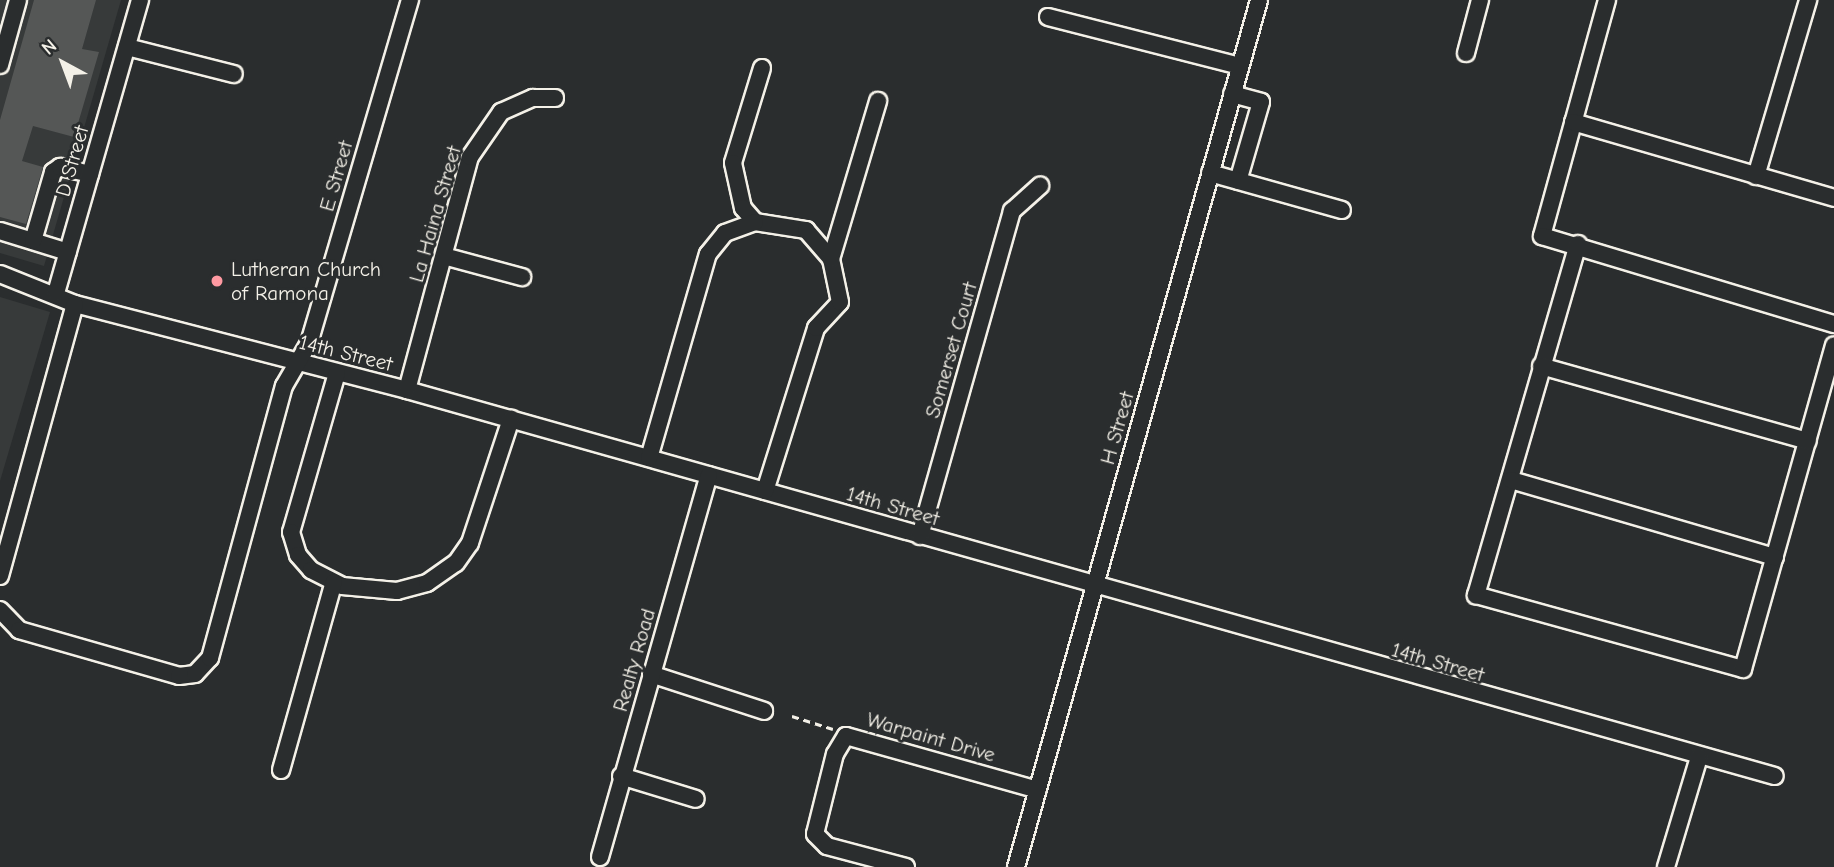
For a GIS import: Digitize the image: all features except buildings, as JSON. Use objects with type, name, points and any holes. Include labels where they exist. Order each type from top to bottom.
[{"type":"street","points":[[0,65],[18,0]]},
{"type":"street","name":"D Street","points":[[56,293],[140,0]]},
{"type":"street","name":"E Street","points":[[0,610],[19,630],[179,676],[195,674],[210,658],[284,386],[299,363],[410,0]]},
{"type":"street","name":"H Street","points":[[1016,867],[1259,0]]},
{"type":"street","points":[[1466,52],[1480,0]]},
{"type":"street","points":[[1607,0],[1542,236],[1578,244],[1834,324]]},
{"type":"street","points":[[1756,176],[1808,0]]},
{"type":"street","points":[[1048,17],[1240,65]]},
{"type":"street","points":[[127,47],[234,74]]},
{"type":"street","points":[[755,222],[743,208],[733,163],[762,68]]},
{"type":"street","points":[[1232,94],[1261,102],[1238,181]]},
{"type":"street","name":"La Haina Street","points":[[407,390],[470,157],[486,128],[501,112],[533,98],[555,98]]},
{"type":"street","points":[[765,491],[816,328],[840,302],[831,259],[878,101]]},
{"type":"street","points":[[1573,122],[1834,198]]},
{"type":"street","points":[[33,241],[53,172],[60,167],[90,174]]},
{"type":"street","points":[[1210,173],[1342,210]]},
{"type":"street","name":"Somerset Court","points":[[920,536],[1012,211],[1040,186]]},
{"type":"street","points":[[649,458],[708,254],[725,233],[755,222],[806,230],[831,259]]},
{"type":"street","points":[[0,231],[68,252]]},
{"type":"street","points":[[1578,244],[1476,595],[1743,669],[1834,346]]},
{"type":"street","points":[[444,256],[522,277]]},
{"type":"street","name":"14th Street","points":[[0,274],[56,293],[75,304],[407,390],[1094,587],[1775,776]]},
{"type":"street","points":[[0,576],[75,304]]},
{"type":"street","points":[[1541,366],[1808,441]]},
{"type":"street","points":[[337,373],[291,532],[298,555],[334,582],[397,591],[427,583],[456,563],[470,543],[511,419]]},
{"type":"street","name":"Realty Road","points":[[600,857],[709,475]]},
{"type":"street","points":[[1511,480],[1775,557]]},
{"type":"street","points":[[281,770],[334,582]]},
{"type":"street","points":[[651,674],[764,711]]},
{"type":"street","name":"Warpaint Drive","points":[[906,867],[827,846],[815,834],[835,754],[846,736],[1038,790]]},
{"type":"street","points":[[1666,867],[1699,757]]},
{"type":"street","points":[[621,776],[696,799]]},
{"type":"path","points":[[792,716],[846,736]]},
{"type":"shaded area","points":[[0,0],[121,0],[44,266],[0,253]]},
{"type":"shaded area","points":[[0,297],[50,312],[0,481]]},
{"type":"place","name":"Lutheran Church of Ramona","points":[[217,281]]}]
